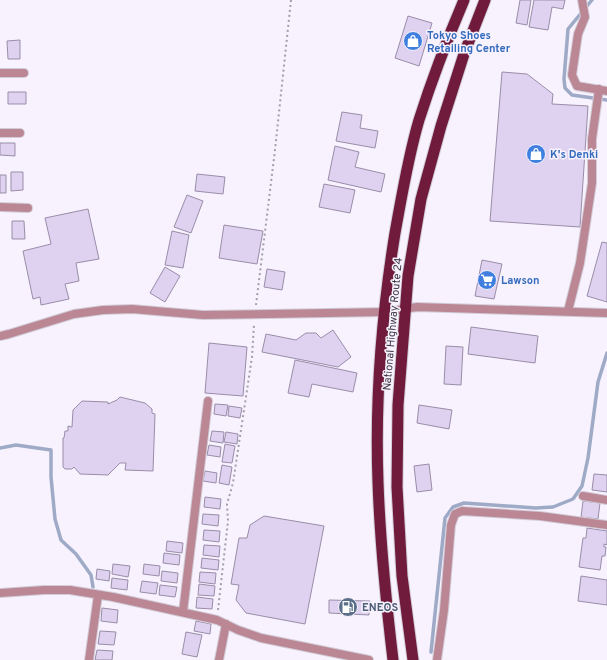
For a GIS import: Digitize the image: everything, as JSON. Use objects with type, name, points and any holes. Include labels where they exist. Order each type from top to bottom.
[{"type":"highway","name":"National Highway Route 24","points":[[393,660],[382,570],[378,481],[378,398],[389,274],[402,192],[419,122],[443,49],[464,0]]},
{"type":"highway","name":"National Highway Route 24","points":[[413,660],[402,576],[397,487],[398,405],[404,309],[408,276],[423,192],[441,126],[461,62],[485,0]]},
{"type":"street","points":[[568,311],[580,263],[592,183],[592,139],[596,105],[601,91],[577,86],[572,75],[578,34],[585,17],[582,2]]},
{"type":"street","points":[[0,73],[24,72]]},
{"type":"street","points":[[0,133],[20,133]]},
{"type":"street","points":[[0,207],[28,208]]},
{"type":"street","points":[[0,336],[74,314],[132,308],[203,315],[385,312],[417,307],[607,313]]},
{"type":"street","points":[[183,612],[208,401]]},
{"type":"street","points":[[583,496],[607,500]]},
{"type":"street","points":[[437,660],[444,610],[451,524],[455,514],[462,511],[540,516],[607,525]]},
{"type":"street","points":[[0,593],[70,590],[98,595],[217,620],[261,638],[369,660]]},
{"type":"street","points":[[89,660],[98,595]]},
{"type":"street","points":[[219,660],[226,624]]},
{"type":"path","points":[[217,620],[228,521],[227,504],[233,483],[252,357],[254,315],[275,150],[291,0]]},
{"type":"building","points":[[520,0],[531,0],[527,25],[516,23]]},
{"type":"building","points":[[534,0],[565,0],[563,9],[552,7],[548,30],[529,27]]},
{"type":"building","points":[[408,16],[432,23],[419,66],[395,58]]},
{"type":"building","points":[[20,40],[20,59],[8,59],[7,41]]},
{"type":"building","points":[[502,72],[527,74],[553,94],[552,104],[588,106],[580,227],[490,221]]},
{"type":"building","points":[[8,92],[26,92],[26,104],[8,104]]},
{"type":"building","points":[[342,112],[362,115],[360,128],[378,131],[375,148],[336,141]]},
{"type":"building","points":[[0,143],[15,143],[15,156],[0,155]]},
{"type":"building","points":[[335,146],[359,152],[355,167],[385,174],[381,192],[328,180]]},
{"type":"building","points":[[11,172],[23,172],[23,190],[11,191]]},
{"type":"building","points":[[197,174],[225,177],[223,194],[195,191]]},
{"type":"building","points":[[0,175],[6,175],[6,193],[0,193]]},
{"type":"building","points":[[324,184],[355,190],[350,213],[319,207]]},
{"type":"building","points":[[187,195],[203,201],[191,233],[174,227]]},
{"type":"building","points":[[88,209],[99,259],[76,263],[79,281],[65,284],[69,299],[41,305],[40,297],[33,299],[23,251],[51,244],[45,218]]},
{"type":"building","points":[[12,221],[24,221],[25,239],[12,239]]},
{"type":"building","points":[[224,225],[263,231],[257,264],[219,258]]},
{"type":"building","points":[[172,231],[189,235],[183,268],[165,265]]},
{"type":"building","points":[[602,242],[607,243],[607,302],[587,296]]},
{"type":"building","points":[[482,260],[502,264],[494,299],[475,296]]},
{"type":"building","points":[[165,267],[180,276],[165,302],[150,293]]},
{"type":"building","points":[[267,269],[285,272],[282,290],[264,287]]},
{"type":"building","points":[[471,327],[538,336],[535,363],[468,354]]},
{"type":"building","points":[[333,330],[351,357],[338,367],[262,352],[266,334],[296,340],[306,333],[316,333],[321,338]]},
{"type":"building","points":[[209,343],[247,347],[243,396],[205,393]]},
{"type":"building","points":[[446,346],[463,347],[461,385],[444,384]]},
{"type":"building","points":[[295,360],[357,373],[353,392],[312,384],[309,397],[288,393]]},
{"type":"building","points":[[120,397],[145,403],[152,409],[152,413],[155,414],[153,471],[125,470],[126,463],[120,463],[108,475],[80,474],[74,467],[72,469],[65,469],[63,467],[63,438],[65,431],[68,431],[68,426],[72,427],[73,410],[82,401],[108,402],[108,404]]},
{"type":"building","points":[[215,404],[228,405],[226,416],[214,414]]},
{"type":"building","points":[[419,405],[452,410],[449,429],[417,423]]},
{"type":"building","points":[[229,406],[242,408],[240,418],[228,416]]},
{"type":"building","points":[[212,431],[224,432],[223,443],[210,441]]},
{"type":"building","points":[[226,432],[238,434],[237,444],[224,442]]},
{"type":"building","points":[[225,444],[235,446],[232,463],[222,462]]},
{"type":"building","points":[[209,445],[221,447],[220,457],[207,455]]},
{"type":"building","points":[[429,464],[432,490],[417,492],[414,466]]},
{"type":"building","points":[[222,465],[232,467],[229,485],[219,483]]},
{"type":"building","points":[[205,471],[217,473],[216,483],[203,481]]},
{"type":"building","points":[[594,474],[607,475],[607,492],[592,490]]},
{"type":"building","points":[[205,497],[221,499],[220,509],[204,507]]},
{"type":"building","points":[[583,501],[600,503],[598,519],[581,517]]},
{"type":"building","points":[[203,514],[219,515],[218,526],[202,524]]},
{"type":"building","points":[[264,516],[324,526],[305,624],[246,613],[236,600],[239,585],[231,584],[239,538],[247,538],[250,525]]},
{"type":"building","points":[[587,528],[607,531],[607,545],[604,544],[604,547],[606,547],[605,556],[602,556],[600,570],[579,567],[583,538],[586,538]]},
{"type":"building","points":[[204,530],[220,531],[219,542],[203,540]]},
{"type":"building","points":[[167,541],[183,543],[182,553],[166,551]]},
{"type":"building","points":[[204,545],[220,546],[219,557],[203,555]]},
{"type":"building","points":[[164,553],[180,555],[179,565],[163,563]]},
{"type":"building","points":[[202,558],[219,560],[218,570],[201,568]]},
{"type":"building","points":[[113,564],[130,566],[128,577],[112,574]]},
{"type":"building","points":[[144,564],[160,566],[159,576],[143,574]]},
{"type":"building","points":[[97,569],[110,571],[109,581],[96,579]]},
{"type":"building","points":[[162,571],[178,573],[177,583],[161,581]]},
{"type":"building","points":[[200,572],[216,573],[215,584],[199,582]]},
{"type":"building","points":[[581,576],[607,580],[607,605],[578,601]]},
{"type":"building","points":[[112,578],[128,580],[127,590],[111,588]]},
{"type":"building","points":[[142,581],[158,583],[156,594],[140,592]]},
{"type":"building","points":[[199,584],[215,586],[214,596],[198,595]]},
{"type":"building","points":[[160,585],[177,587],[175,597],[159,595]]},
{"type":"building","points":[[197,597],[213,599],[212,609],[196,608]]},
{"type":"building","points":[[329,600],[370,601],[369,615],[329,613]]},
{"type":"building","points":[[102,608],[118,610],[117,623],[101,621]]},
{"type":"building","points":[[196,621],[211,624],[210,634],[194,631]]},
{"type":"building","points":[[100,631],[116,632],[114,645],[98,644]]},
{"type":"building","points":[[186,632],[202,635],[197,657],[182,654]]},
{"type":"building","points":[[97,650],[113,651],[112,660],[95,660]]},
{"type":"waterway","points":[[592,0],[568,29],[564,79],[565,88],[572,95],[607,100]]},
{"type":"waterway","points":[[431,652],[445,518],[453,507],[464,503],[536,508],[553,507],[573,499],[582,486],[588,458],[598,382],[607,353]]},
{"type":"waterway","points":[[0,448],[16,445],[51,450],[51,477],[55,519],[61,540],[76,554],[91,575],[93,587]]},
{"type":"place","name":"Tokyo Shoes Retailing Center","points":[[413,41]]},
{"type":"place","name":"K's Denki","points":[[536,154]]},
{"type":"place","name":"Lawson","points":[[487,280]]},
{"type":"place","name":"ENEOS","points":[[348,607]]}]
